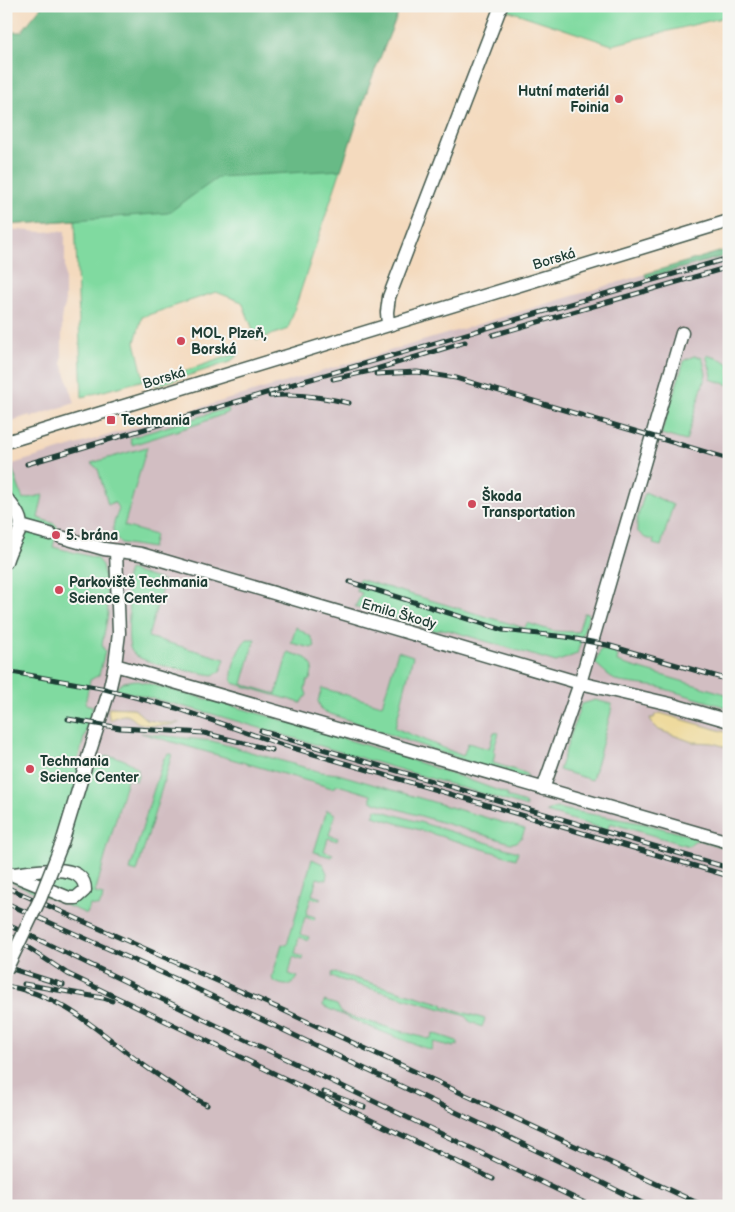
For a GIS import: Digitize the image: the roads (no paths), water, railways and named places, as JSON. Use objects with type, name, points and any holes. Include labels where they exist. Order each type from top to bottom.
[{"type":"street","points":[[388,325],[389,297],[501,6]]},
{"type":"street","name":"Borská","points":[[6,442],[729,221]]},
{"type":"street","points":[[543,789],[580,683],[682,333]]},
{"type":"street","points":[[6,498],[17,510],[21,526],[20,532],[10,547],[6,562]]},
{"type":"street","name":"Emila Škody","points":[[21,526],[116,551],[141,554],[580,683],[670,704],[729,721]]},
{"type":"street","points":[[6,970],[40,899],[62,843],[109,690],[119,633],[116,551]]},
{"type":"street","points":[[115,664],[729,842]]},
{"type":"street","points":[[38,870],[73,873],[82,877],[85,883],[85,890],[76,898],[69,898],[8,873],[38,870]]},
{"type":"railway","points":[[280,388],[729,258]]},
{"type":"railway","points":[[493,335],[729,267]]},
{"type":"railway","points":[[333,379],[370,371],[465,342]]},
{"type":"railway","points":[[376,374],[417,372],[456,378],[729,459]]},
{"type":"railway","points":[[27,464],[286,387]]},
{"type":"railway","points":[[270,396],[310,396],[349,403]]},
{"type":"railway","points":[[350,582],[503,630],[566,637],[607,645],[729,680]]},
{"type":"railway","points":[[6,671],[101,688],[176,708],[283,745],[729,876]]},
{"type":"railway","points":[[68,719],[120,728],[204,733],[272,750]]},
{"type":"railway","points":[[261,731],[729,868]]},
{"type":"railway","points":[[6,887],[276,1007],[704,1206]]},
{"type":"railway","points":[[6,903],[176,979],[569,1166],[648,1206]]},
{"type":"railway","points":[[6,924],[591,1206]]},
{"type":"railway","points":[[6,933],[68,974],[493,1179]]},
{"type":"railway","points":[[6,967],[63,985]]},
{"type":"railway","points":[[24,984],[112,1001]]},
{"type":"railway","points":[[6,986],[26,990],[45,997],[79,1016],[142,1064],[207,1105]]},
{"type":"railway","points":[[324,1092],[364,1107]]},
{"type":"place","name":"Hutní materiál Foinia","points":[[619,99]]},
{"type":"place","name":"MOL, Plzeň, Borská","points":[[181,341]]},
{"type":"place","name":"Techmania","points":[[111,420]]},
{"type":"place","name":"Škoda Transportation","points":[[472,504]]},
{"type":"place","name":"5. brána","points":[[56,535]]},
{"type":"place","name":"Parkoviště Techmania Science Center","points":[[59,590]]},
{"type":"place","name":"Techmania Science Center","points":[[30,769]]}]
